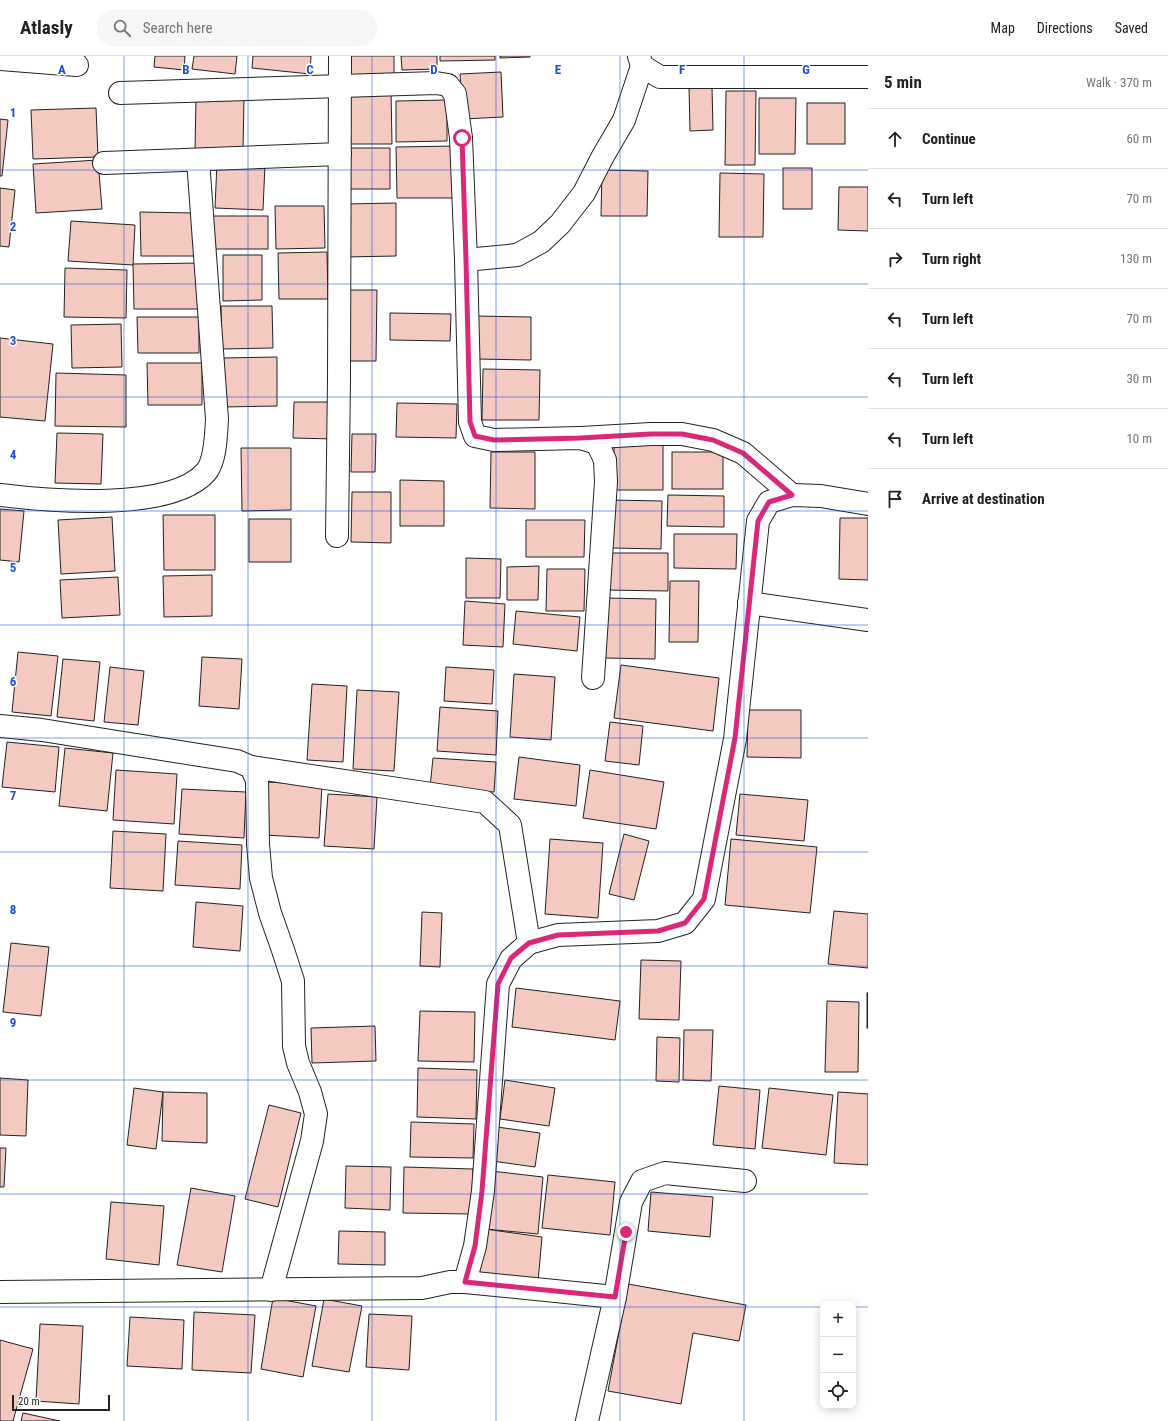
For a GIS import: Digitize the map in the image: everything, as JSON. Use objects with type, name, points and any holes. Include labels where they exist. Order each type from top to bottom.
[{"type":"street","points":[[337,536],[340,56]]},
{"type":"street","points":[[0,59],[76,65]]},
{"type":"street","points":[[466,260],[517,255],[541,242],[560,224],[584,193],[624,120],[641,61],[660,77],[868,77]]},
{"type":"street","points":[[120,93],[436,83],[448,85],[455,94],[462,138],[470,422],[475,436],[494,440],[682,434],[713,440],[743,453],[792,495]]},
{"type":"street","points":[[104,163],[340,154]]},
{"type":"street","points":[[0,495],[74,502],[125,499],[165,494],[188,486],[206,471],[214,451],[217,419],[198,160]]},
{"type":"street","points":[[580,438],[597,444],[605,460],[606,482],[593,678]]},
{"type":"street","points":[[465,1282],[475,1246],[482,1191],[498,984],[511,958],[529,943],[558,935],[658,931],[685,923],[704,899],[735,738],[758,521],[769,502],[792,495],[821,496],[868,504]]},
{"type":"street","points":[[749,603],[868,620]]},
{"type":"street","points":[[0,726],[42,730],[222,759],[251,767],[485,802],[510,826],[529,943]]},
{"type":"street","points":[[251,767],[257,780],[258,844],[261,878],[270,913],[293,981],[294,1046],[298,1063],[310,1092],[316,1114],[312,1141],[271,1290]]},
{"type":"street","points":[[587,1421],[615,1297],[631,1202],[642,1181],[665,1173],[745,1181]]},
{"type":"street","points":[[0,1292],[422,1288],[450,1282],[465,1282],[615,1297]]},
{"type":"building","points":[[155,56],[185,56],[184,70],[154,67]]},
{"type":"building","points":[[194,56],[237,56],[235,74],[192,69]]},
{"type":"building","points":[[253,56],[311,56],[310,74],[252,68]]},
{"type":"building","points":[[345,56],[394,56],[394,76],[345,77]]},
{"type":"building","points":[[401,56],[437,56],[437,69],[402,70]]},
{"type":"building","points":[[440,56],[495,56],[495,60],[440,61]]},
{"type":"building","points":[[500,56],[530,56],[530,57],[500,58]]},
{"type":"building","points":[[501,72],[503,117],[463,119],[460,74]]},
{"type":"building","points":[[689,87],[712,87],[713,130],[690,131]]},
{"type":"building","points":[[391,91],[392,144],[344,144],[346,93]]},
{"type":"building","points":[[726,91],[756,91],[755,165],[725,165]]},
{"type":"building","points":[[196,98],[244,98],[243,150],[195,149]]},
{"type":"building","points":[[759,98],[796,98],[795,154],[759,154]]},
{"type":"building","points":[[447,100],[447,141],[396,142],[396,101]]},
{"type":"building","points":[[807,103],[845,103],[845,144],[807,144]]},
{"type":"building","points":[[96,108],[98,157],[33,159],[31,110]]},
{"type":"building","points":[[0,119],[8,120],[2,176],[0,176]]},
{"type":"building","points":[[455,146],[456,198],[397,198],[396,147]]},
{"type":"building","points":[[343,148],[390,148],[390,189],[344,189]]},
{"type":"building","points":[[98,160],[102,209],[36,213],[33,164]]},
{"type":"building","points":[[217,162],[265,164],[263,210],[215,208]]},
{"type":"building","points":[[783,168],[812,168],[812,209],[783,209]]},
{"type":"building","points":[[602,170],[648,171],[647,216],[601,216]]},
{"type":"building","points":[[720,173],[764,174],[763,237],[719,237]]},
{"type":"building","points":[[839,187],[868,187],[868,231],[838,230]]},
{"type":"building","points":[[0,188],[15,190],[9,247],[0,246]]},
{"type":"building","points":[[396,203],[396,256],[344,257],[344,204]]},
{"type":"building","points":[[275,206],[324,206],[325,248],[276,249]]},
{"type":"building","points":[[140,212],[195,213],[195,256],[141,256]]},
{"type":"building","points":[[213,216],[268,216],[268,249],[213,249]]},
{"type":"building","points":[[71,221],[135,225],[133,265],[68,261]]},
{"type":"building","points":[[327,252],[328,299],[279,299],[278,253]]},
{"type":"building","points":[[223,255],[262,255],[262,300],[223,301]]},
{"type":"building","points":[[200,263],[201,309],[134,309],[133,264]]},
{"type":"building","points":[[65,268],[127,270],[126,318],[64,317]]},
{"type":"building","points":[[349,290],[377,290],[376,361],[348,361]]},
{"type":"building","points":[[221,306],[272,306],[273,348],[222,349]]},
{"type":"building","points":[[390,313],[451,314],[450,341],[390,340]]},
{"type":"building","points":[[476,316],[531,317],[531,360],[476,359]]},
{"type":"building","points":[[137,317],[199,317],[199,353],[138,353]]},
{"type":"building","points":[[121,324],[122,367],[72,368],[71,325]]},
{"type":"building","points":[[0,338],[53,344],[45,421],[0,417]]},
{"type":"building","points":[[277,357],[277,406],[223,407],[223,358]]},
{"type":"building","points":[[147,363],[202,363],[202,405],[148,405]]},
{"type":"building","points":[[483,369],[540,370],[539,420],[482,420]]},
{"type":"building","points":[[56,373],[126,375],[126,427],[55,426]]},
{"type":"building","points":[[294,402],[335,402],[335,439],[293,438]]},
{"type":"building","points":[[397,403],[457,404],[456,438],[396,437]]},
{"type":"building","points":[[57,433],[103,434],[101,484],[55,483]]},
{"type":"building","points":[[352,434],[376,434],[375,472],[351,472]]},
{"type":"building","points":[[614,443],[663,444],[663,490],[614,490]]},
{"type":"building","points":[[241,448],[291,448],[291,510],[242,511]]},
{"type":"building","points":[[491,452],[535,452],[535,509],[490,508]]},
{"type":"building","points":[[672,452],[723,452],[723,489],[672,489]]},
{"type":"building","points":[[400,480],[444,481],[444,526],[400,526]]},
{"type":"building","points":[[352,492],[391,492],[391,543],[351,542]]},
{"type":"building","points":[[668,495],[724,496],[724,527],[667,526]]},
{"type":"building","points":[[610,500],[662,501],[661,549],[611,548]]},
{"type":"building","points":[[0,509],[24,511],[19,562],[0,560]]},
{"type":"building","points":[[163,515],[215,515],[215,570],[164,570]]},
{"type":"building","points":[[112,517],[115,571],[61,574],[58,520]]},
{"type":"building","points":[[840,518],[868,518],[868,580],[839,579]]},
{"type":"building","points":[[249,519],[291,519],[291,562],[249,562]]},
{"type":"building","points":[[526,520],[585,520],[584,557],[526,557]]},
{"type":"building","points":[[674,534],[737,534],[736,569],[674,568]]},
{"type":"building","points":[[604,553],[668,553],[668,591],[604,590]]},
{"type":"building","points":[[466,558],[501,559],[500,598],[466,598]]},
{"type":"building","points":[[539,566],[538,600],[507,600],[507,567]]},
{"type":"building","points":[[547,569],[585,569],[584,611],[546,611]]},
{"type":"building","points":[[212,575],[212,616],[164,617],[163,576]]},
{"type":"building","points":[[118,577],[120,615],[62,618],[60,580]]},
{"type":"building","points":[[670,581],[699,581],[698,642],[669,642]]},
{"type":"building","points":[[606,598],[656,599],[655,659],[605,658]]},
{"type":"building","points":[[465,601],[505,604],[503,647],[463,645]]},
{"type":"building","points":[[516,611],[580,617],[577,651],[513,644]]},
{"type":"building","points":[[18,652],[58,656],[51,716],[12,712]]},
{"type":"building","points":[[202,657],[242,659],[239,709],[199,706]]},
{"type":"building","points":[[63,659],[100,662],[94,721],[57,717]]},
{"type":"building","points":[[621,665],[719,678],[713,731],[614,718]]},
{"type":"building","points":[[110,667],[144,671],[138,725],[104,722]]},
{"type":"building","points":[[446,667],[494,670],[492,704],[444,701]]},
{"type":"building","points":[[514,674],[555,677],[551,740],[510,737]]},
{"type":"building","points":[[312,684],[347,686],[343,762],[307,760]]},
{"type":"building","points":[[357,690],[399,692],[394,771],[353,769]]},
{"type":"building","points":[[440,707],[498,711],[496,755],[437,751]]},
{"type":"building","points":[[748,710],[801,710],[801,758],[747,757]]},
{"type":"building","points":[[610,722],[643,726],[639,765],[605,761]]},
{"type":"building","points":[[7,742],[59,747],[55,792],[2,787]]},
{"type":"building","points":[[65,748],[113,753],[107,811],[59,806]]},
{"type":"building","points":[[519,757],[580,765],[576,806],[514,799]]},
{"type":"building","points":[[433,758],[496,762],[494,792],[430,787]]},
{"type":"building","points":[[116,770],[177,774],[174,824],[113,820]]},
{"type":"building","points":[[590,770],[664,782],[656,829],[583,818]]},
{"type":"building","points":[[267,782],[322,785],[319,838],[264,835]]},
{"type":"building","points":[[182,789],[246,792],[244,838],[179,834]]},
{"type":"building","points":[[328,794],[377,797],[374,849],[324,846]]},
{"type":"building","points":[[740,794],[808,800],[804,841],[736,835]]},
{"type":"building","points":[[113,831],[166,834],[163,891],[110,888]]},
{"type":"building","points":[[624,834],[649,841],[634,900],[609,894]]},
{"type":"building","points":[[550,839],[603,843],[598,918],[545,914]]},
{"type":"building","points":[[731,839],[817,847],[810,913],[725,905]]},
{"type":"building","points":[[178,841],[242,845],[240,889],[175,885]]},
{"type":"building","points":[[196,902],[243,906],[240,951],[193,947]]},
{"type":"building","points":[[834,911],[868,914],[868,968],[828,964]]},
{"type":"building","points":[[422,912],[442,913],[440,967],[420,966]]},
{"type":"building","points":[[11,943],[49,947],[41,1016],[3,1012]]},
{"type":"building","points":[[641,960],[681,961],[679,1020],[639,1019]]},
{"type":"building","points":[[516,988],[620,1001],[615,1040],[512,1027]]},
{"type":"building","points":[[868,993],[868,1028],[867,1028]]},
{"type":"building","points":[[827,1001],[859,1002],[858,1072],[825,1072]]},
{"type":"building","points":[[420,1011],[475,1012],[474,1062],[418,1061]]},
{"type":"building","points":[[375,1026],[376,1061],[312,1063],[311,1028]]},
{"type":"building","points":[[684,1030],[713,1030],[711,1081],[683,1080]]},
{"type":"building","points":[[657,1037],[680,1038],[679,1082],[656,1081]]},
{"type":"building","points":[[418,1068],[477,1070],[476,1119],[417,1117]]},
{"type":"building","points":[[0,1078],[28,1080],[26,1136],[0,1135]]},
{"type":"building","points":[[505,1080],[555,1088],[549,1126],[500,1119]]},
{"type":"building","points":[[719,1086],[760,1090],[755,1149],[713,1145]]},
{"type":"building","points":[[134,1088],[163,1092],[156,1149],[127,1145]]},
{"type":"building","points":[[769,1088],[833,1095],[826,1155],[762,1148]]},
{"type":"building","points":[[163,1092],[207,1093],[207,1143],[162,1141]]},
{"type":"building","points":[[838,1092],[868,1094],[868,1165],[834,1163]]},
{"type":"building","points":[[269,1105],[301,1113],[278,1207],[245,1199]]},
{"type":"building","points":[[411,1122],[474,1124],[473,1158],[410,1157]]},
{"type":"building","points":[[497,1127],[540,1133],[535,1167],[492,1161]]},
{"type":"building","points":[[0,1148],[6,1148],[4,1187],[0,1187]]},
{"type":"building","points":[[346,1166],[391,1167],[390,1210],[345,1208]]},
{"type":"building","points":[[404,1167],[473,1169],[471,1214],[403,1213]]},
{"type":"building","points":[[491,1171],[543,1177],[538,1234],[485,1229]]},
{"type":"building","points":[[548,1175],[615,1182],[610,1235],[542,1228]]},
{"type":"building","points":[[191,1188],[235,1196],[222,1272],[177,1265]]},
{"type":"building","points":[[651,1192],[713,1197],[710,1237],[648,1231]]},
{"type":"building","points":[[111,1202],[164,1206],[159,1265],[106,1259]]},
{"type":"building","points":[[485,1229],[542,1237],[538,1282],[479,1275]]},
{"type":"building","points":[[339,1231],[385,1232],[385,1265],[338,1264]]},
{"type":"building","points":[[628,1284],[746,1305],[739,1341],[693,1333],[681,1404],[608,1391]]},
{"type":"building","points":[[273,1298],[316,1306],[303,1377],[261,1369]]},
{"type":"building","points":[[324,1299],[362,1306],[349,1372],[312,1366]]},
{"type":"building","points":[[194,1312],[255,1315],[251,1373],[192,1370]]},
{"type":"building","points":[[369,1314],[412,1316],[409,1370],[366,1367]]},
{"type":"building","points":[[130,1317],[184,1320],[182,1369],[127,1366]]},
{"type":"building","points":[[40,1324],[83,1326],[79,1404],[36,1401]]},
{"type":"building","points":[[0,1340],[33,1349],[13,1421],[0,1421]]},
{"type":"building","points":[[23,1413],[60,1421],[21,1421]]},
{"type":"route","points":[[462,138],[470,422],[475,436],[494,440],[682,434],[713,440],[743,453],[792,495],[769,502],[758,521],[735,738],[713,860],[704,899],[685,923],[658,931],[558,935],[529,943],[511,958],[498,984],[482,1191],[475,1246],[465,1282],[615,1297],[626,1232]]}]
